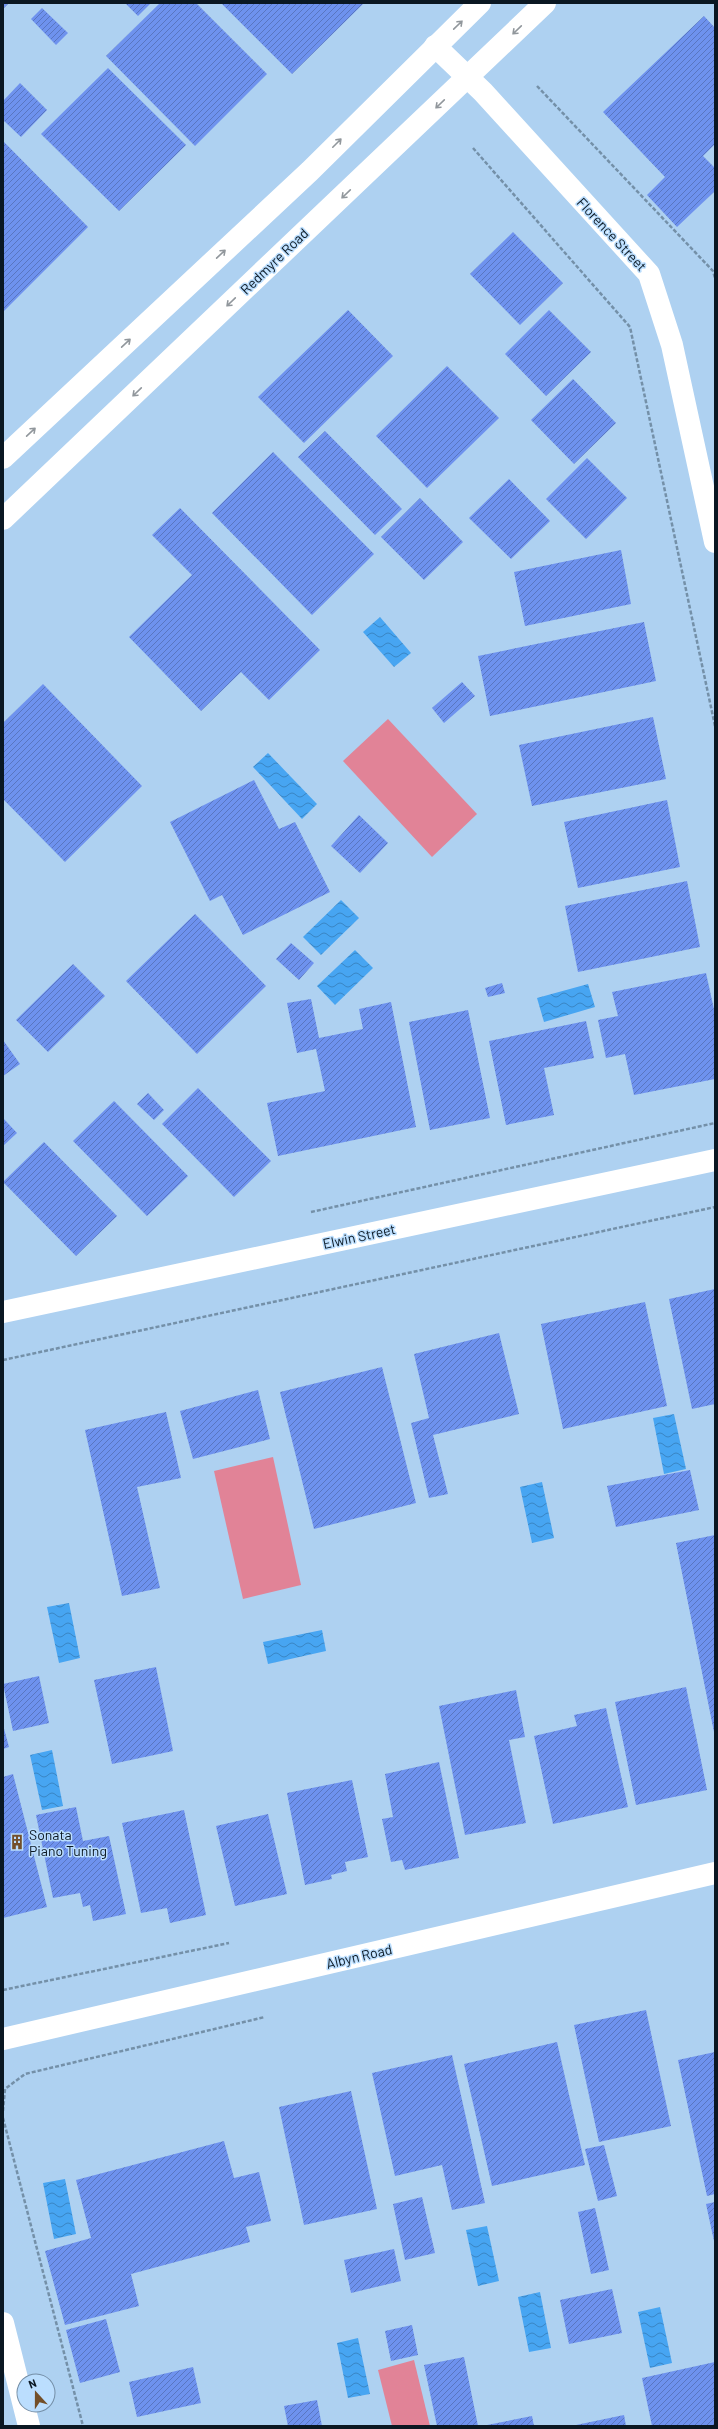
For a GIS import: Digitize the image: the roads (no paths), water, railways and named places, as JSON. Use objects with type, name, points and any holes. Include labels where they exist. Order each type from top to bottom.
[{"type":"street","points":[[3,458],[310,171],[480,3]]},
{"type":"street","name":"Redmyre Road","points":[[3,519],[545,3]]},
{"type":"street","name":"Florence Street","points":[[435,46],[468,77],[649,274],[672,345],[715,542]]},
{"type":"street","name":"Elwin Street","points":[[3,1312],[715,1160]]},
{"type":"street","name":"Albyn Road","points":[[3,2039],[715,1873]]},
{"type":"street","points":[[3,2323],[29,2426]]},
{"type":"water","points":[[380,617],[411,653],[394,667],[363,632]]},
{"type":"water","points":[[268,753],[317,804],[302,819],[253,767]]},
{"type":"water","points":[[341,900],[359,918],[321,955],[303,937]]},
{"type":"water","points":[[355,950],[373,968],[335,1005],[317,986]]},
{"type":"water","points":[[588,984],[595,1007],[544,1022],[537,998]]},
{"type":"water","points":[[674,1414],[686,1469],[664,1474],[653,1418]]},
{"type":"water","points":[[542,1482],[554,1538],[532,1543],[520,1487]]},
{"type":"water","points":[[69,1603],[80,1658],[59,1663],[47,1607]]},
{"type":"water","points":[[322,1630],[326,1651],[268,1664],[263,1642]]},
{"type":"water","points":[[52,1750],[63,1806],[42,1810],[30,1755]]},
{"type":"water","points":[[65,2179],[76,2234],[54,2239],[43,2183]]},
{"type":"water","points":[[487,2226],[499,2281],[478,2286],[466,2230]]},
{"type":"water","points":[[540,2292],[551,2348],[529,2352],[518,2297]]},
{"type":"water","points":[[660,2307],[672,2363],[650,2368],[638,2312]]},
{"type":"water","points":[[358,2338],[370,2394],[348,2398],[337,2343]]},
{"type":"place","name":"Sonata Piano Tuning","points":[[17,1842]]}]
